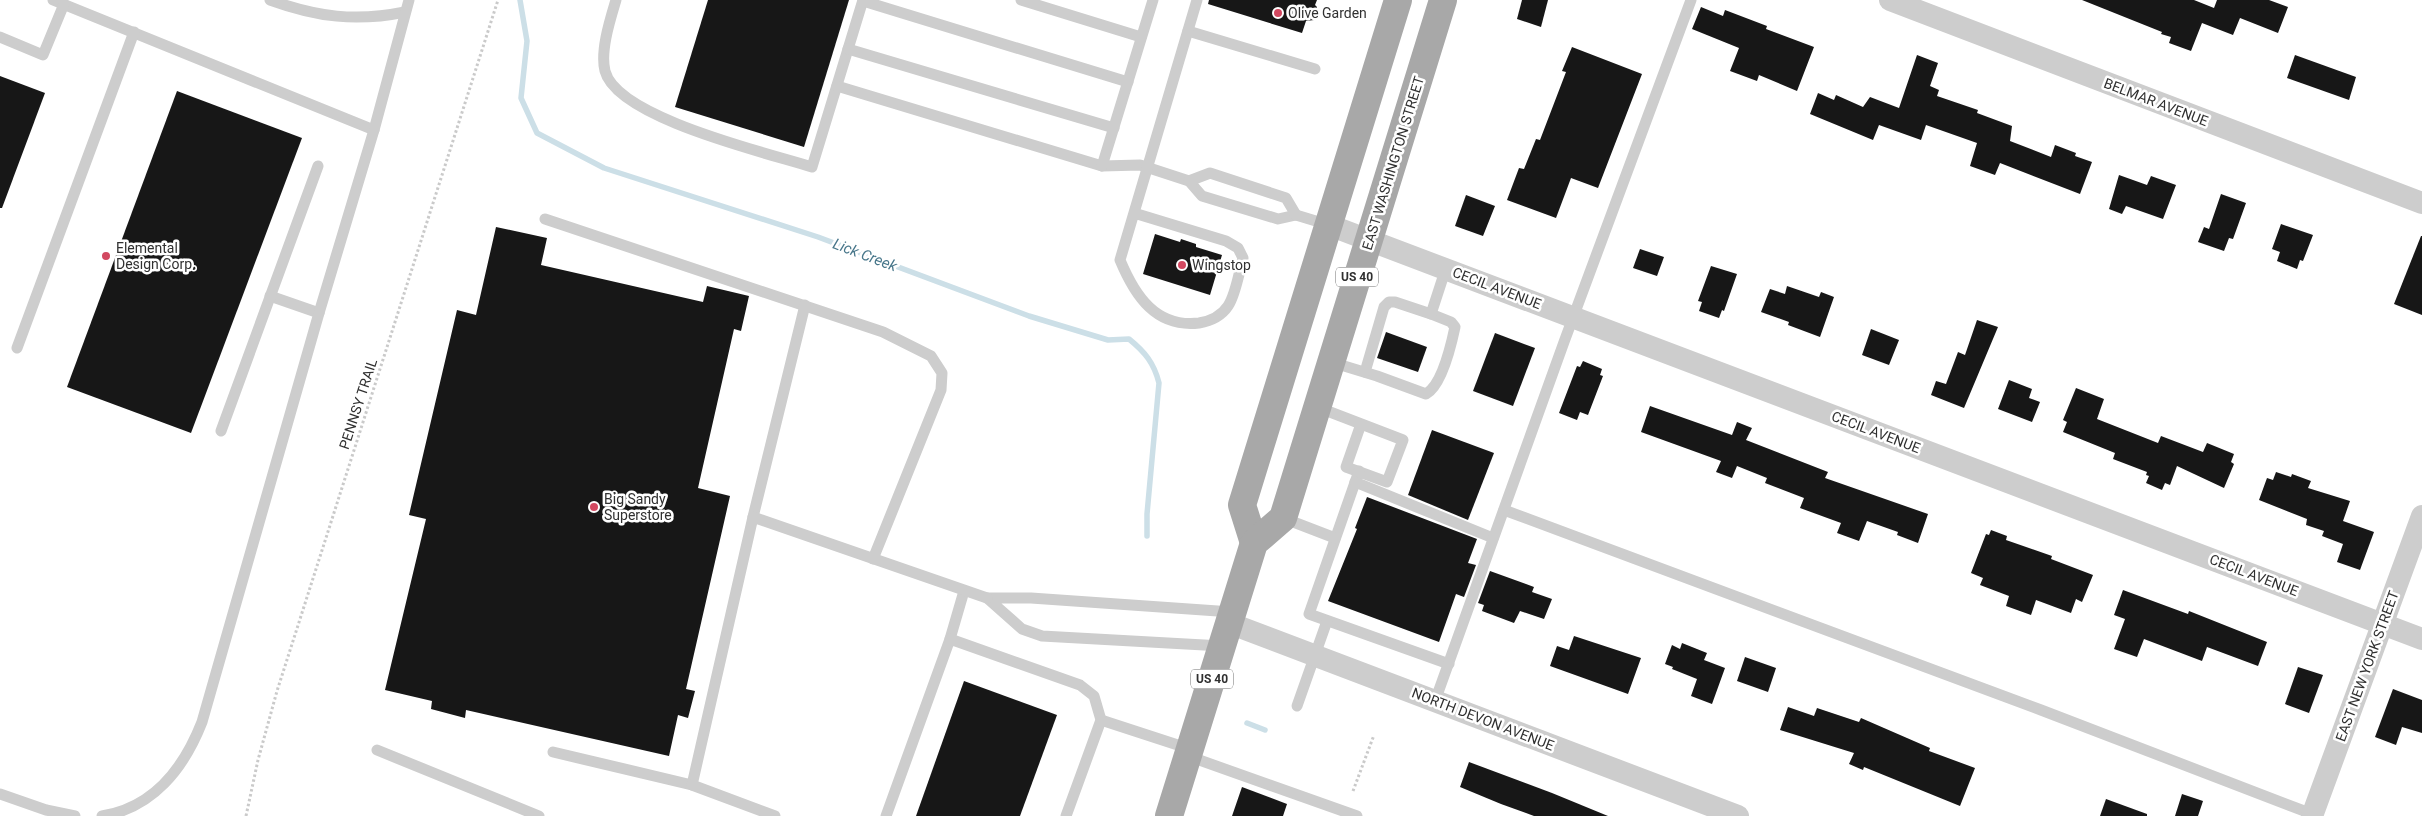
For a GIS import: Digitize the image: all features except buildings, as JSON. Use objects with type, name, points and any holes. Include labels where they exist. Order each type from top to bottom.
[{"type":"main road","name":"US 40","points":[[1170,816],[1254,542],[1242,506],[1398,0]]},
{"type":"main road","name":"EAST WASHINGTON STREET","points":[[1283,518],[1443,0]]},
{"type":"main road","points":[[1254,542],[1283,518]]},
{"type":"street","name":"BELMAR AVENUE","points":[[1890,0],[2422,203]]},
{"type":"street","name":"CECIL AVENUE","points":[[1329,225],[2422,639]]},
{"type":"street","name":"EAST NEW YORK STREET","points":[[2312,815],[2422,516]]},
{"type":"street","name":"NORTH DEVON AVENUE","points":[[1228,627],[1316,656],[1738,816]]},
{"type":"lane","points":[[52,0],[374,130]]},
{"type":"lane","points":[[270,0],[303,12],[336,18],[378,18],[406,12]]},
{"type":"lane","points":[[102,816],[127,810],[141,804],[154,794],[176,771],[195,740],[374,130],[409,0]]},
{"type":"lane","points":[[616,0],[606,38],[605,71],[612,85],[627,100],[656,115],[700,132],[812,167],[863,1],[1128,82]]},
{"type":"lane","points":[[1021,0],[1141,37]]},
{"type":"lane","points":[[1102,166],[1153,0]]},
{"type":"lane","points":[[1134,213],[1219,239],[1238,248],[1243,258],[1229,305],[1218,317],[1184,325],[1169,322],[1144,302],[1128,279],[1120,260],[1197,0]]},
{"type":"lane","points":[[1435,701],[1691,0]]},
{"type":"lane","points":[[0,37],[44,55],[64,4]]},
{"type":"lane","points":[[1188,31],[1316,69]]},
{"type":"lane","points":[[16,348],[134,32]]},
{"type":"lane","points":[[848,49],[1114,128]]},
{"type":"lane","points":[[837,86],[1102,166],[1140,165],[1190,181],[1202,196],[1278,219],[1296,214],[1329,225]]},
{"type":"lane","points":[[221,431],[318,166]]},
{"type":"lane","points":[[1190,181],[1210,173],[1286,198],[1296,214]]},
{"type":"lane","points":[[546,219],[883,332],[931,356],[942,373],[940,390],[873,559]]},
{"type":"lane","points":[[1431,314],[1446,268]]},
{"type":"lane","points":[[270,296],[319,313]]},
{"type":"lane","points":[[1331,362],[1426,394],[1432,391],[1440,375],[1455,327],[1451,322],[1431,314],[1396,302],[1389,302],[1384,307],[1365,372]]},
{"type":"lane","points":[[692,784],[753,518],[805,305]]},
{"type":"lane","points":[[1317,407],[1403,440],[1387,482],[1357,476]]},
{"type":"lane","points":[[1361,424],[1346,467],[1357,476],[1494,538]]},
{"type":"lane","points":[[1357,476],[1309,614],[1448,664]]},
{"type":"lane","points":[[1504,510],[2041,710],[2312,815]]},
{"type":"lane","points":[[753,518],[987,598],[1031,598],[1228,627]]},
{"type":"lane","points":[[1283,518],[1335,538]]},
{"type":"lane","points":[[886,816],[950,639],[964,591]]},
{"type":"lane","points":[[987,598],[1022,630],[1042,636],[1228,627]]},
{"type":"lane","points":[[1297,706],[1327,621]]},
{"type":"lane","points":[[950,639],[1080,685],[1094,696],[1101,720],[1066,816]]},
{"type":"lane","points":[[1101,720],[1357,816]]},
{"type":"lane","points":[[377,750],[539,816]]},
{"type":"lane","points":[[553,752],[692,784],[775,816]]},
{"type":"lane","points":[[0,794],[46,810],[75,816]]},
{"type":"path","name":"PENNSY TRAIL","points":[[246,816],[258,760],[277,691],[498,0]]},
{"type":"path","points":[[1353,791],[1374,735]]},
{"type":"waterway","name":"Lick Creek","points":[[520,0],[527,41],[521,98],[537,133],[604,168],[818,237],[1029,316],[1108,340],[1129,339],[1135,344],[1152,364],[1159,383],[1147,514],[1147,536]]},
{"type":"waterway","name":"Lick Creek","points":[[1247,723],[1265,730]]},
{"type":"place","name":"Olive Garden","points":[[1278,13]]},
{"type":"place","name":"Elemental Design Corp.","points":[[106,256]]},
{"type":"place","name":"Wingstop","points":[[1182,265]]},
{"type":"place","name":"Big Sandy Superstore","points":[[594,507]]}]
